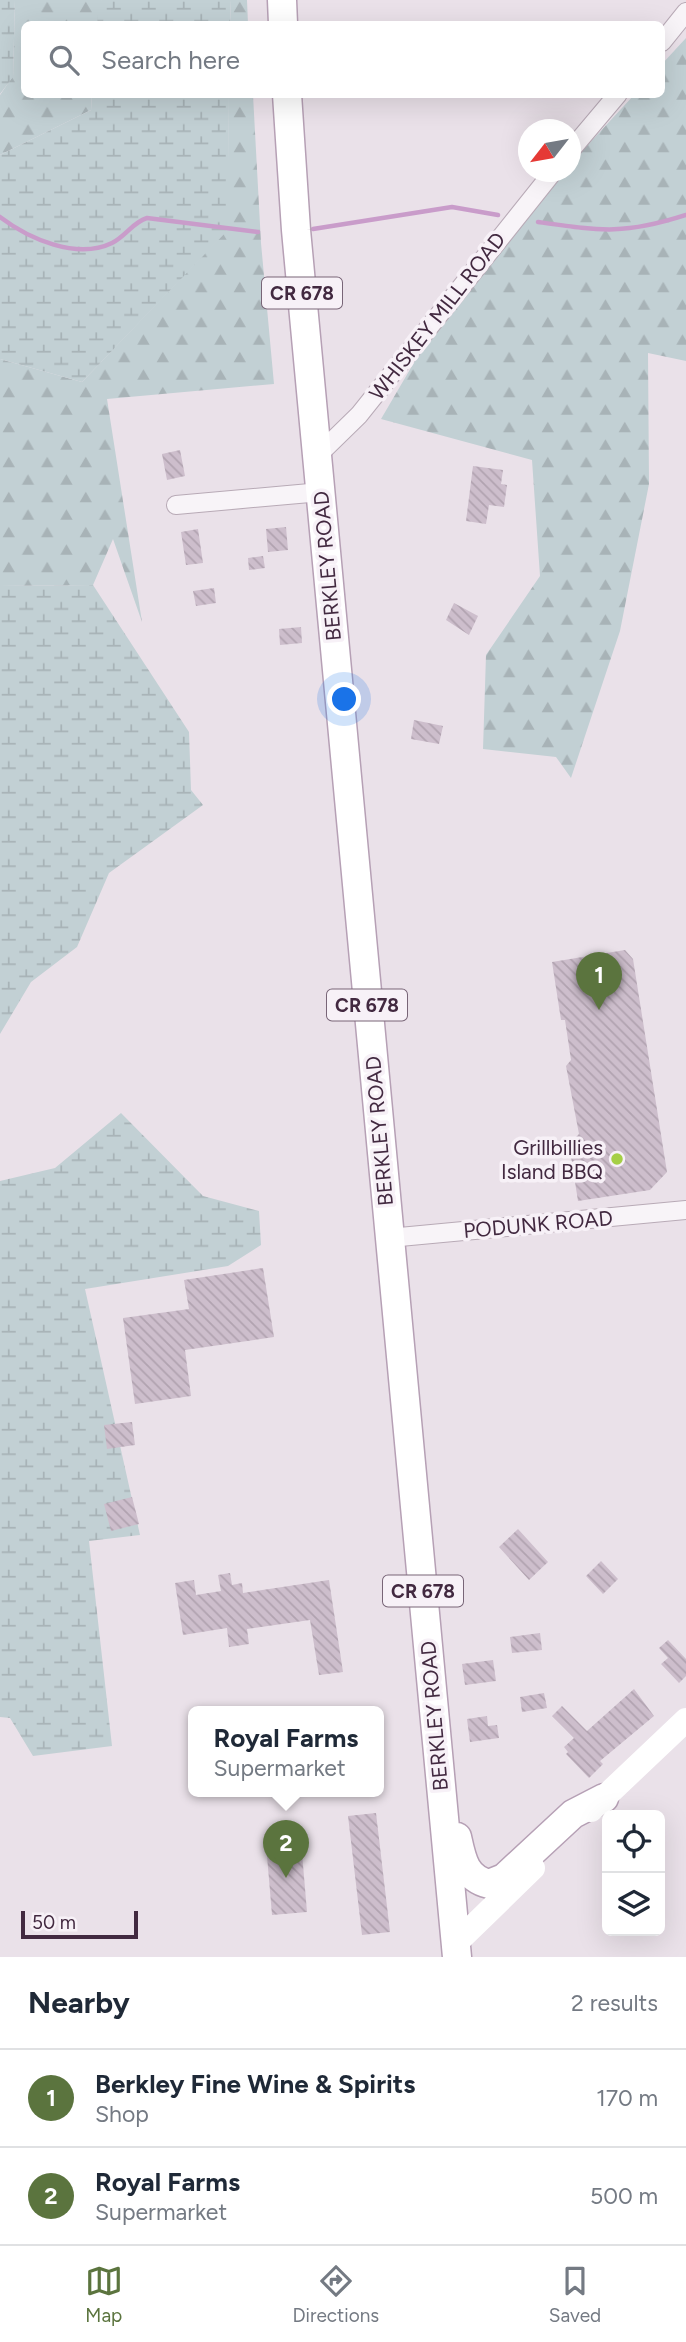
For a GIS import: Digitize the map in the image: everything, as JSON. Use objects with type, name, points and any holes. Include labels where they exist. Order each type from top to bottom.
[{"type":"main road","points":[[282,0],[283,21]]},
{"type":"main road","name":"BERKLEY ROAD","points":[[287,98],[296,230],[436,1737],[451,1952]]},
{"type":"main road","points":[[451,1952],[604,1798],[686,1720]]},
{"type":"main road","points":[[436,1737],[451,1770],[463,1862],[469,1875],[478,1881],[489,1884],[504,1878],[573,1814],[604,1798]]},
{"type":"street","points":[[665,38],[686,12]]},
{"type":"street","points":[[581,138],[615,98]]},
{"type":"street","name":"WHISKEY MILL ROAD","points":[[317,456],[359,415],[545,182]]},
{"type":"street","points":[[176,505],[321,492]]},
{"type":"street","name":"PODUNK ROAD","points":[[390,1238],[686,1210]]},
{"type":"green space","points":[[0,0],[15,0],[13,77],[0,94]]},
{"type":"green space","points":[[15,0],[102,0],[98,21],[21,21],[21,98],[92,98],[91,110],[0,155],[0,95],[13,76]]},
{"type":"green space","points":[[231,0],[247,0],[248,21],[230,21]]},
{"type":"green space","points":[[231,0],[230,21],[97,21],[99,2]]},
{"type":"green space","points":[[686,38],[686,361],[648,353],[649,484],[620,631],[571,778],[556,757],[483,749],[486,655],[540,576],[532,460],[381,419],[460,284],[554,182],[581,182],[581,152],[631,98],[665,98],[665,61]]},
{"type":"green space","points":[[92,98],[229,98],[228,230],[82,382],[0,359],[0,155],[91,110]]},
{"type":"green space","points":[[229,98],[253,98],[261,243],[274,384],[107,399],[142,622],[113,539],[93,585],[0,586],[0,359],[82,382],[227,230]]},
{"type":"green space","points":[[93,585],[189,732],[191,790],[203,805],[109,873],[77,947],[31,982],[0,1034],[0,586]]},
{"type":"green space","points":[[121,1113],[203,1196],[259,1211],[261,1245],[228,1266],[85,1289],[140,1535],[89,1541],[112,1746],[33,1756],[10,1718],[0,1717],[0,1181],[55,1168]]},
{"type":"building","points":[[180,450],[185,476],[167,480],[162,454]]},
{"type":"building","points":[[473,466],[503,470],[501,484],[507,485],[504,507],[489,505],[486,524],[466,521]]},
{"type":"building","points":[[286,527],[288,550],[268,552],[266,529]]},
{"type":"building","points":[[198,529],[203,563],[186,565],[181,532]]},
{"type":"building","points":[[263,556],[265,568],[249,570],[248,558]]},
{"type":"building","points":[[214,588],[216,603],[196,606],[193,591]]},
{"type":"building","points":[[454,603],[478,616],[469,635],[446,620]]},
{"type":"building","points":[[301,627],[302,643],[280,645],[279,629]]},
{"type":"building","points":[[414,720],[443,726],[439,744],[411,739]]},
{"type":"building","points":[[625,950],[633,959],[667,1172],[650,1190],[578,1201],[569,1144],[579,1134],[566,1066],[571,1060],[565,1020],[561,1020],[552,962]]},
{"type":"building","points":[[263,1268],[274,1337],[185,1350],[191,1396],[135,1404],[123,1318],[189,1309],[184,1280]]},
{"type":"building","points":[[132,1422],[135,1445],[107,1449],[104,1425]]},
{"type":"building","points":[[132,1497],[139,1524],[111,1531],[104,1504]]},
{"type":"building","points":[[518,1529],[548,1562],[529,1580],[499,1547]]},
{"type":"building","points":[[601,1561],[618,1579],[603,1594],[586,1576]]},
{"type":"building","points":[[230,1573],[232,1585],[242,1583],[243,1593],[329,1580],[343,1672],[319,1675],[310,1620],[247,1629],[249,1644],[229,1647],[227,1628],[183,1635],[175,1583],[194,1580],[196,1595],[221,1591],[218,1575]]},
{"type":"building","points":[[540,1633],[542,1650],[512,1653],[510,1637]]},
{"type":"building","points":[[668,1640],[686,1659],[686,1676],[679,1683],[661,1664],[668,1658],[659,1648]]},
{"type":"building","points":[[493,1660],[496,1681],[465,1685],[462,1664]]},
{"type":"building","points":[[634,1689],[654,1716],[600,1761],[603,1764],[589,1778],[566,1754],[568,1752],[564,1747],[574,1738],[552,1716],[562,1706],[587,1731]]},
{"type":"building","points":[[544,1693],[547,1708],[522,1712],[520,1697]]},
{"type":"building","points":[[487,1716],[488,1726],[497,1725],[499,1738],[470,1742],[467,1719]]},
{"type":"building","points":[[376,1813],[390,1932],[362,1935],[348,1816]]},
{"type":"building","points":[[301,1841],[307,1912],[272,1915],[266,1844]]},
{"type":"waterway","points":[[313,229],[452,207],[498,215]]},
{"type":"waterway","points":[[538,222],[579,228],[612,229],[646,226],[686,215]]},
{"type":"waterway","points":[[0,217],[25,233],[54,245],[84,249],[112,243],[147,218],[258,232]]},
{"type":"place","name":"Berkley Fine Wine & Spirits","points":[[599,1010]]},
{"type":"place","name":"Grillbillies Island BBQ","points":[[617,1159]]},
{"type":"place","name":"Royal Farms","points":[[286,1878]]}]
